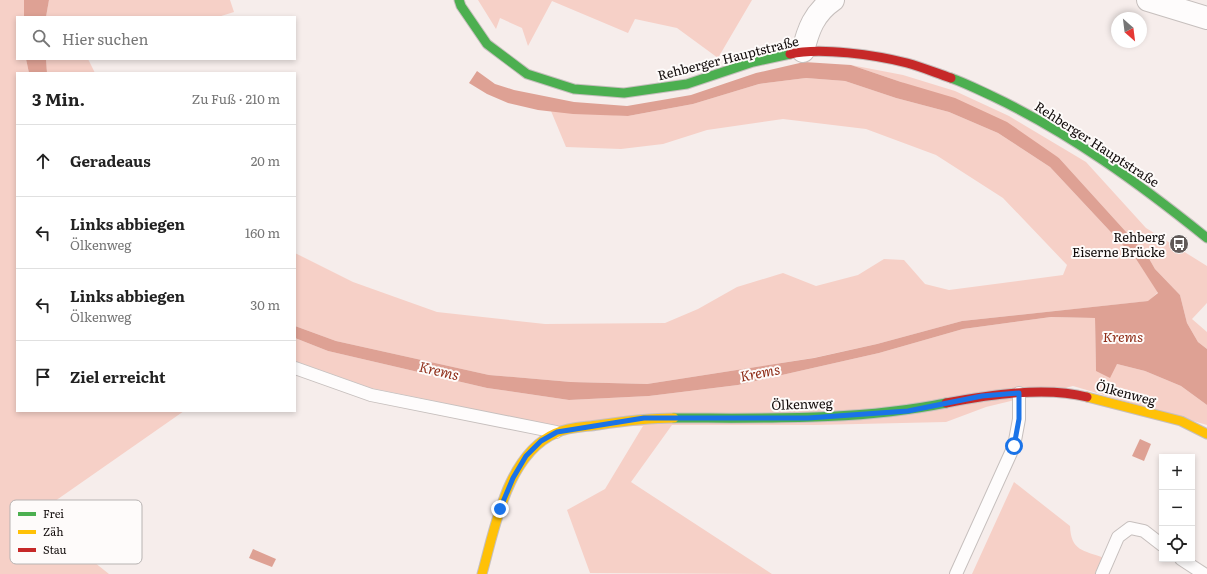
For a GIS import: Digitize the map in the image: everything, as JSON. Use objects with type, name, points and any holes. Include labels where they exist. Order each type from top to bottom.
[{"type":"main road","name":"Rehberger Hauptstraße","points":[[459,0],[461,6],[487,44],[527,74],[574,89],[624,94],[687,84],[753,62],[803,51],[852,54],[906,63],[959,81],[1006,103],[1051,127],[1115,168],[1207,238]]},
{"type":"main road","name":"Ölkenweg","points":[[482,574],[500,509],[513,478],[526,456],[541,441],[557,432],[644,418],[808,418],[908,411],[982,396],[1019,393],[1073,393],[1181,421],[1207,434]]},
{"type":"street","points":[[803,51],[810,24],[823,7],[833,0]]},
{"type":"street","points":[[1148,0],[1207,18]]},
{"type":"lane","points":[[296,368],[371,395],[557,432]]},
{"type":"lane","points":[[956,574],[1014,446],[1019,419],[1019,393]]},
{"type":"lane","points":[[1102,574],[1118,537],[1130,528],[1144,531],[1159,543]]},
{"type":"lane","points":[[1186,562],[1204,574]]},
{"type":"shaded area","points":[[0,0],[24,0],[24,16],[16,16],[16,60],[26,60],[29,72],[16,72],[16,412],[183,412],[56,500],[10,500],[10,564],[96,564],[109,574],[0,574]]},
{"type":"shaded area","points":[[49,0],[230,0],[234,12],[221,16],[46,16]]},
{"type":"shaded area","points":[[478,0],[752,0],[718,58],[677,28],[635,19],[628,33],[552,1],[528,46],[522,28],[500,18],[496,29]]},
{"type":"shaded area","points":[[46,60],[88,60],[94,72],[47,72]]},
{"type":"shaded area","points":[[851,65],[903,75],[955,91],[1009,116],[1086,162],[1146,228],[1207,266],[1207,303],[1192,319],[1207,332],[1207,349],[1198,342],[1187,323],[1180,295],[1155,269],[1147,255],[1059,158],[901,82]]},
{"type":"shaded area","points":[[806,78],[845,81],[896,98],[949,112],[998,133],[1050,167],[1136,259],[1158,292],[1149,301],[962,321],[877,344],[813,358],[647,384],[571,382],[489,375],[336,341],[296,326],[296,254],[353,282],[437,312],[545,324],[665,323],[698,309],[737,287],[783,273],[816,286],[858,275],[884,259],[904,260],[925,284],[949,290],[1063,275],[1067,265],[1003,198],[936,155],[866,129],[783,119],[707,130],[663,144],[621,149],[566,147],[551,111],[628,116],[693,104],[759,84]]},
{"type":"shaded area","points":[[1051,317],[1095,318],[1096,371],[1117,364],[1145,371],[1181,386],[1207,405],[1207,425],[1073,386],[986,407],[946,422],[814,425],[672,425],[631,482],[772,574],[590,573],[567,510],[605,489],[643,426],[556,426],[371,388],[296,361],[296,338],[328,351],[487,388],[569,400],[649,396],[738,385],[879,353],[963,329]]},
{"type":"shaded area","points":[[1014,482],[1070,526],[1071,534],[1076,545],[1084,551],[1104,558],[1096,574],[972,574]]},
{"type":"water","points":[[24,0],[49,0],[46,16],[24,16]]},
{"type":"water","points":[[26,60],[46,60],[47,72],[29,72]]},
{"type":"water","name":"Krems","points":[[804,62],[851,65],[955,98],[1007,122],[1059,158],[1147,255],[1155,269],[1180,295],[1187,323],[1198,342],[1207,349],[1207,405],[1181,386],[1145,371],[1117,364],[1110,378],[1096,371],[1095,318],[1051,317],[963,329],[879,353],[738,385],[649,396],[569,400],[487,388],[328,351],[296,338],[296,326],[336,341],[489,375],[571,382],[647,384],[814,358],[877,344],[962,321],[1148,301],[1158,293],[1136,259],[1050,167],[998,133],[949,112],[896,98],[845,81],[806,78],[759,84],[693,104],[628,116],[573,114],[538,110],[508,103],[487,94],[469,83],[477,71],[495,84],[514,90],[574,102],[627,106],[691,95],[756,73]]},
{"type":"water","points":[[1140,439],[1151,444],[1144,461],[1132,456]]},
{"type":"water","points":[[253,549],[276,559],[272,567],[249,558]]},
{"type":"traffic: fast","points":[[459,0],[461,6],[487,44],[527,74],[574,89],[624,93],[687,84],[753,62],[790,54]]},
{"type":"traffic: fast","points":[[951,78],[992,96],[1049,126],[1077,143],[1130,179],[1207,238]]},
{"type":"traffic: fast","points":[[674,418],[777,418],[845,416],[912,409],[946,403]]},
{"type":"traffic: slow","points":[[1087,397],[1181,421],[1207,434]]},
{"type":"traffic: slow","points":[[482,574],[498,515],[514,475],[526,457],[539,443],[556,433],[571,428],[636,420],[674,418]]},
{"type":"traffic: jam","points":[[790,54],[817,51],[880,57],[924,68],[951,78]]},
{"type":"traffic: jam","points":[[946,403],[980,397],[1035,392],[1053,392],[1087,397]]},
{"type":"place","name":"Rehberg Eiserne Brücke","points":[[1179,244]]},
{"type":"route","points":[[500,509],[513,478],[526,456],[541,441],[557,432],[644,418],[808,418],[908,411],[982,396],[1019,393],[1019,419],[1014,446]]}]
